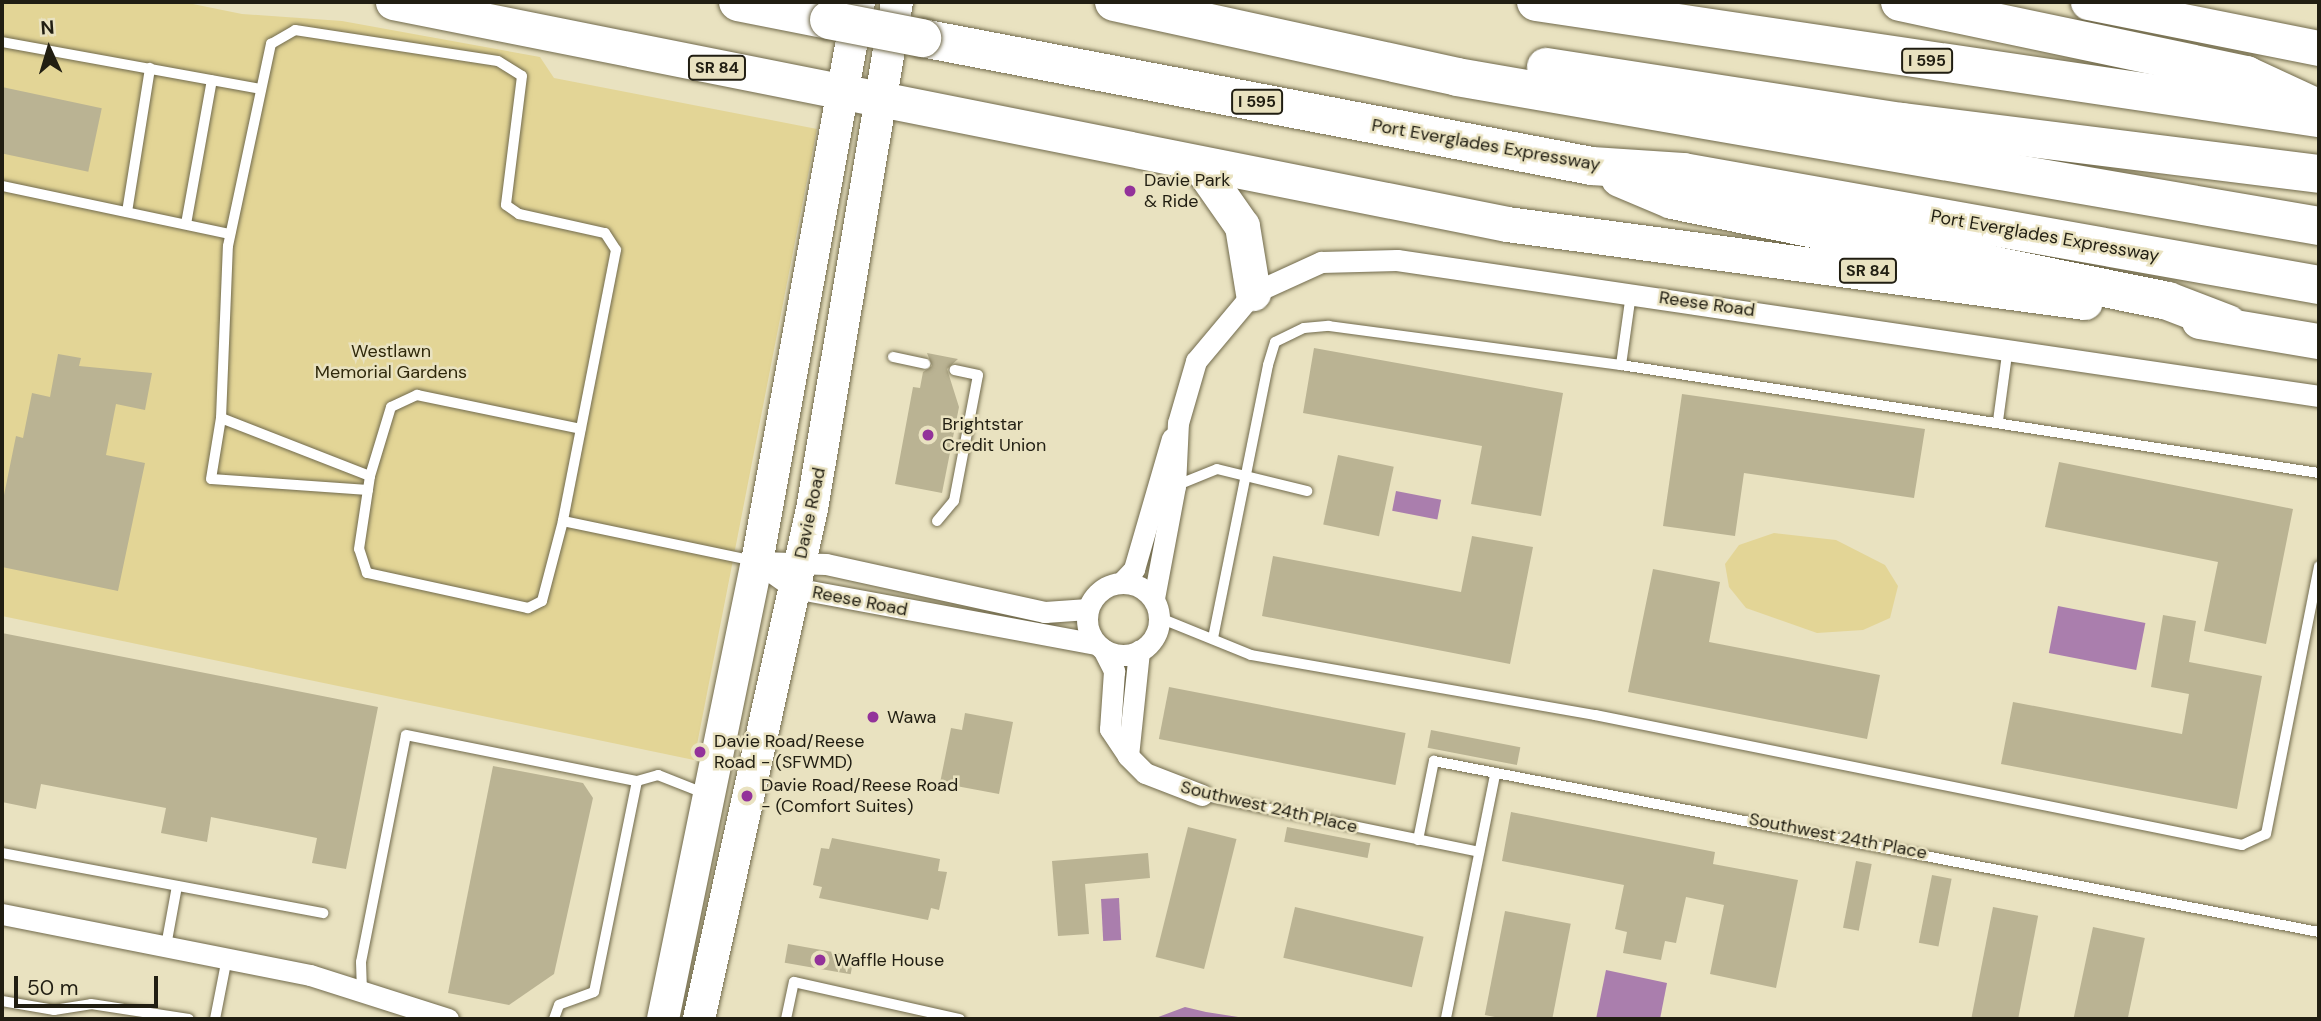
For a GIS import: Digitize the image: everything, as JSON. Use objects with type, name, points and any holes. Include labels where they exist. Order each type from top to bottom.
[{"type":"highway","name":"Port Everglades Expressway","points":[[737,2],[844,11],[922,38],[1592,166],[1683,172],[2319,285]]},
{"type":"highway","points":[[1114,2],[1457,77],[2221,212],[2319,226]]},
{"type":"highway","points":[[1122,2],[1902,122],[2319,174]]},
{"type":"highway","name":"I 595","points":[[1536,2],[2319,118]]},
{"type":"highway","points":[[1900,2],[2246,75],[2319,108]]},
{"type":"highway","points":[[1592,166],[1672,200],[2168,301],[2228,324]]},
{"type":"highway","points":[[2221,212],[2319,233]]},
{"type":"main road","name":"SR 84","points":[[393,2],[1200,166],[1507,224],[2228,324],[2319,341]]},
{"type":"main road","name":"Davie Road","points":[[699,1019],[798,574],[878,99],[897,2]]},
{"type":"main road","points":[[2088,2],[2319,48]]},
{"type":"main road","points":[[663,1019],[711,797],[757,562],[844,92],[844,11]]},
{"type":"main road","points":[[1200,166],[1242,226],[1253,293]]},
{"type":"street","name":"Reese Road","points":[[1122,582],[1134,569],[1154,483],[1178,423],[1196,361],[1253,293],[1284,274],[1355,258],[2008,347],[2319,396]]},
{"type":"street","name":"Reese Road","points":[[1157,608],[1175,486],[1178,423]]},
{"type":"street","name":"Reese Road","points":[[757,562],[1100,646]]},
{"type":"street","name":"Reese Road","points":[[798,574],[1045,612],[1088,609]]},
{"type":"street","points":[[1128,756],[1139,651],[1154,638],[1157,608],[1122,582],[1101,590],[1088,609],[1100,646],[1139,651]]},
{"type":"street","name":"Southwest 24th Place","points":[[1100,646],[1114,671],[1110,729],[1128,756],[1144,773],[1202,795]]},
{"type":"street","points":[[2,914],[226,958],[362,991],[449,1019]]},
{"type":"lane","points":[[368,490],[211,480],[221,418],[230,234],[271,44],[295,30],[354,34],[514,67],[524,89],[506,205],[519,214],[615,240],[581,429],[563,521],[542,601],[512,607],[367,573],[359,549],[368,490],[370,476],[391,407],[417,395],[581,429]]},
{"type":"lane","points":[[2,42],[261,89]]},
{"type":"lane","points":[[127,212],[150,68]]},
{"type":"lane","points":[[186,224],[212,80]]},
{"type":"lane","points":[[2,186],[230,234]]},
{"type":"lane","points":[[1621,365],[1631,294]]},
{"type":"lane","points":[[1213,638],[1275,342],[1304,328],[1329,326],[1621,365],[1998,421],[2319,473]]},
{"type":"lane","points":[[1998,421],[2008,347]]},
{"type":"lane","points":[[893,357],[925,364]]},
{"type":"lane","points":[[937,521],[954,501],[978,375],[956,370]]},
{"type":"lane","points":[[221,418],[370,476]]},
{"type":"lane","points":[[1175,486],[1217,469],[1307,491]]},
{"type":"lane","points":[[563,521],[757,562]]},
{"type":"lane","points":[[1157,608],[1251,655],[1595,715],[2242,845],[2266,834],[2319,566]]},
{"type":"lane","points":[[362,991],[361,962],[406,735],[637,781],[658,775],[711,797]]},
{"type":"lane","name":"Southwest 24th Place","points":[[1418,840],[1434,761],[2319,932]]},
{"type":"lane","points":[[1446,1018],[1495,774]]},
{"type":"lane","points":[[554,1019],[559,1005],[594,992],[637,781]]},
{"type":"lane","name":"Southwest 24th Place","points":[[1202,795],[1479,852]]},
{"type":"lane","points":[[2,854],[323,913]]},
{"type":"lane","points":[[166,946],[177,886]]},
{"type":"lane","points":[[215,1019],[226,958]]},
{"type":"lane","points":[[786,1019],[794,982],[960,1019]]},
{"type":"lane","points":[[2,1001],[55,1015],[91,1004],[189,1019]]},
{"type":"green space","name":"Westlawn Memorial Gardens","points":[[2,2],[183,2],[242,14],[342,21],[540,57],[554,78],[817,129],[694,760],[2,616]]},
{"type":"green space","points":[[1774,533],[1836,540],[1885,565],[1898,586],[1890,618],[1863,630],[1817,633],[1746,608],[1729,587],[1725,564],[1739,545]]},
{"type":"shaded area","points":[[1396,491],[1441,500],[1437,519],[1392,511]]},
{"type":"shaded area","points":[[2058,606],[2145,623],[2136,670],[2049,653]]},
{"type":"shaded area","points":[[1119,898],[1121,940],[1103,941],[1101,899]]},
{"type":"shaded area","points":[[1606,970],[1667,983],[1660,1019],[1596,1019]]},
{"type":"shaded area","points":[[1185,1007],[1206,1012],[1251,1019],[1153,1019]]},
{"type":"building","points":[[2,87],[102,108],[88,172],[2,153]]},
{"type":"building","points":[[1314,348],[1563,393],[1541,516],[1471,504],[1482,446],[1303,413]]},
{"type":"building","points":[[927,353],[958,359],[947,369],[959,407],[942,493],[895,484],[913,387],[920,388],[923,372],[932,366]]},
{"type":"building","points":[[58,354],[81,358],[79,366],[152,373],[145,410],[116,404],[106,455],[145,463],[118,591],[2,567],[2,505],[16,436],[23,438],[32,393],[50,397]]},
{"type":"building","points":[[1682,394],[1925,429],[1914,498],[1744,473],[1735,536],[1663,526]]},
{"type":"building","points":[[1338,455],[1394,467],[1379,536],[1323,524]]},
{"type":"building","points":[[2059,462],[2293,509],[2266,644],[2204,631],[2218,562],[2045,527]]},
{"type":"building","points":[[1472,536],[1533,547],[1510,664],[1262,616],[1273,556],[1461,592]]},
{"type":"building","points":[[1653,569],[1720,582],[1709,642],[1880,675],[1867,739],[1628,692]]},
{"type":"building","points":[[2163,615],[2196,621],[2189,662],[2262,676],[2237,809],[2001,764],[2013,702],[2182,734],[2189,694],[2151,687]]},
{"type":"building","points":[[2,633],[378,707],[346,869],[312,863],[317,838],[211,817],[207,842],[161,833],[166,808],[41,784],[36,809],[2,802]]},
{"type":"building","points":[[1169,687],[1406,733],[1395,785],[1159,739]]},
{"type":"building","points":[[965,713],[1013,722],[999,794],[940,783],[951,728],[962,730]]},
{"type":"building","points":[[1431,730],[1520,747],[1517,765],[1428,748]]},
{"type":"building","points":[[493,766],[583,783],[593,798],[554,974],[509,1005],[448,993]]},
{"type":"building","points":[[1511,812],[1715,852],[1713,864],[1798,880],[1776,988],[1710,974],[1724,905],[1686,897],[1676,943],[1665,941],[1661,960],[1623,953],[1627,932],[1615,929],[1624,885],[1502,861]]},
{"type":"building","points":[[1188,827],[1237,839],[1204,969],[1156,957]]},
{"type":"building","points":[[1287,827],[1370,843],[1368,858],[1284,842]]},
{"type":"building","points":[[832,838],[940,859],[938,871],[947,872],[939,910],[931,908],[928,920],[819,898],[822,887],[813,885],[821,848],[829,849]]},
{"type":"building","points":[[1148,853],[1150,878],[1085,884],[1089,934],[1058,936],[1052,861]]},
{"type":"building","points":[[1856,861],[1872,864],[1859,931],[1843,928]]},
{"type":"building","points":[[1932,875],[1952,879],[1938,947],[1919,943]]},
{"type":"building","points":[[1295,907],[1424,937],[1412,987],[1283,958]]},
{"type":"building","points":[[1993,907],[2038,916],[2018,1019],[1971,1019]]},
{"type":"building","points":[[1505,911],[1571,924],[1552,1019],[1505,1019],[1485,1015]]},
{"type":"building","points":[[2093,927],[2145,938],[2128,1019],[2073,1019]]},
{"type":"building","name":"Waffle House","points":[[788,944],[854,956],[851,974],[785,963]]},
{"type":"place","name":"Davie Park & Ride","points":[[1130,191]]},
{"type":"place","name":"Brightstar Credit Union","points":[[928,435]]},
{"type":"place","name":"Wawa","points":[[873,717]]},
{"type":"place","name":"Davie Road/Reese Road - (SFWMD)","points":[[700,752]]},
{"type":"place","name":"Davie Road/Reese Road - (Comfort Suites)","points":[[747,796]]},
{"type":"place","name":"Waffle House","points":[[820,960]]}]
